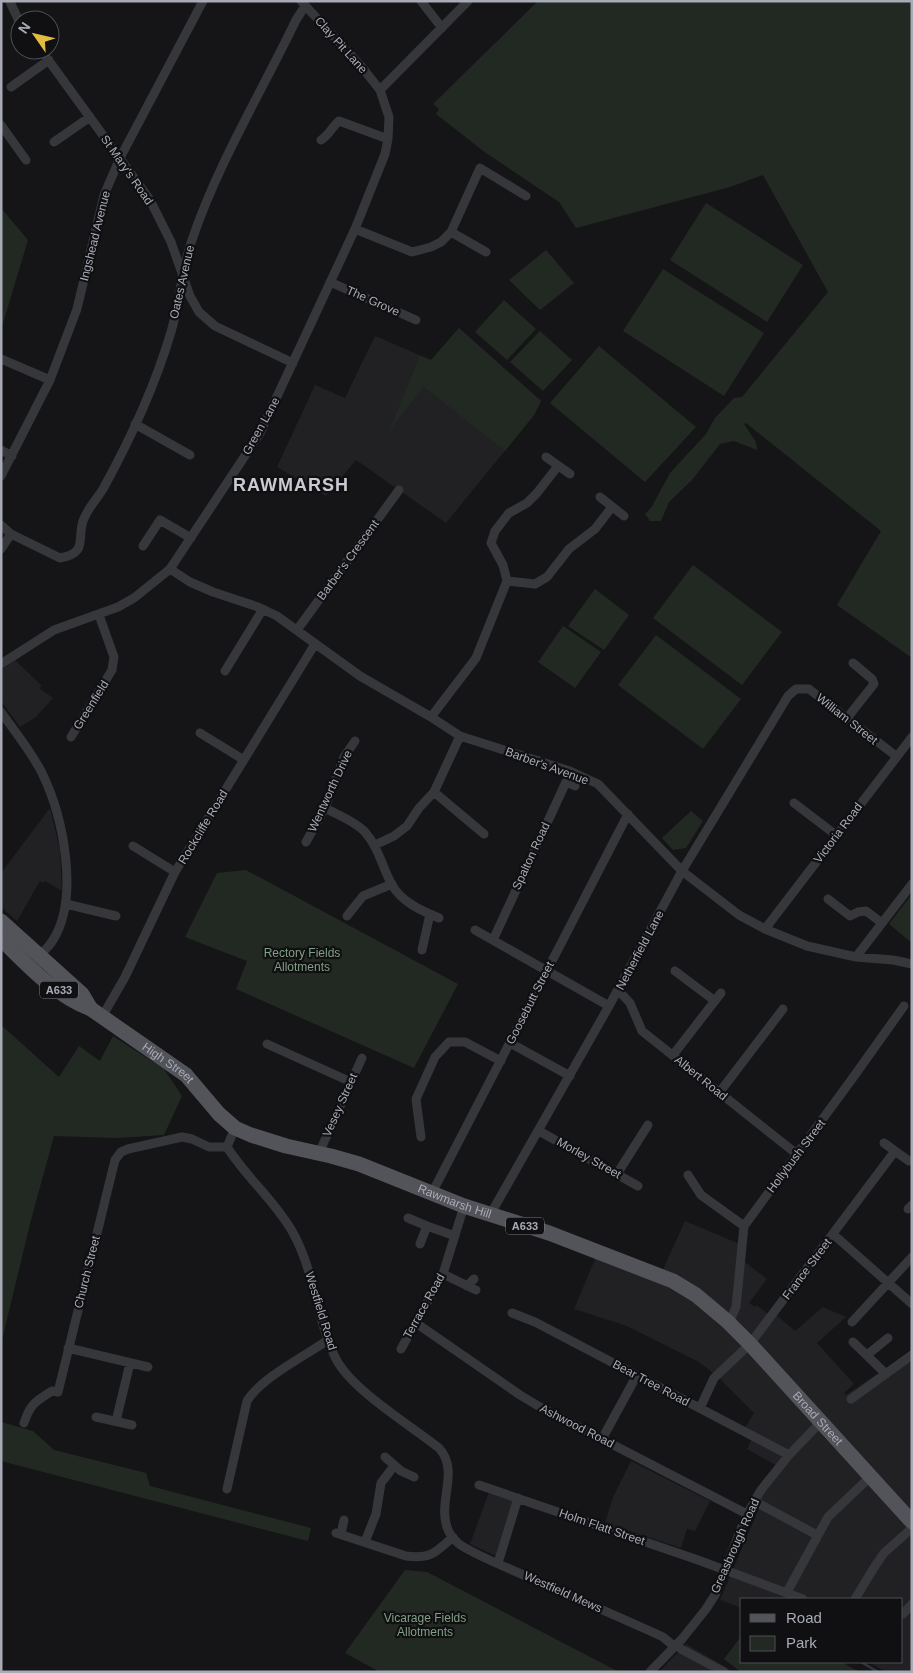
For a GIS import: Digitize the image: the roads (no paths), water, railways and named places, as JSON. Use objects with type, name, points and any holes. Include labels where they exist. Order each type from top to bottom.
[{"type":"main road","name":"High Street","points":[[1,921],[34,961]]},
{"type":"main road","name":"High Street","points":[[1,939],[82,994],[96,1013],[186,1075],[219,1114],[235,1128]]},
{"type":"main road","name":"Rawmarsh Hill","points":[[235,1128],[286,1146],[359,1164],[464,1206],[549,1233],[673,1281],[696,1295],[724,1319]]},
{"type":"main road","name":"Broad Street","points":[[724,1319],[750,1344],[911,1520]]},
{"type":"street","name":"Ingshead Avenue","points":[[1,476],[50,380],[77,309],[104,195],[120,158],[203,1]]},
{"type":"street","points":[[421,1],[442,28]]},
{"type":"street","points":[[380,90],[468,1]]},
{"type":"street","points":[[1,6],[10,2]]},
{"type":"street","name":"Clay Pit Lane","points":[[303,3],[361,66],[380,90]]},
{"type":"street","name":"Oates Avenue","points":[[11,534],[60,558],[74,553],[80,545],[83,522],[102,490],[153,384],[171,332],[191,241],[207,201],[303,3]]},
{"type":"street","name":"St Mary's Road","points":[[48,60],[150,200],[171,242],[183,280],[195,306],[210,322],[249,343],[293,363]]},
{"type":"street","points":[[11,87],[48,60]]},
{"type":"street","name":"Green Lane","points":[[1,664],[54,630],[99,615],[134,598],[170,569],[191,538],[260,433],[355,229],[385,154],[388,139],[389,117],[380,90]]},
{"type":"street","points":[[54,142],[90,117]]},
{"type":"street","points":[[320,140],[328,136],[339,121],[388,139]]},
{"type":"street","points":[[1,125],[26,160]]},
{"type":"street","points":[[355,229],[412,252],[431,248],[441,242],[451,232],[480,168],[526,196]]},
{"type":"street","points":[[451,232],[486,252]]},
{"type":"street","name":"The Grove","points":[[330,282],[416,320]]},
{"type":"street","points":[[1,359],[50,380]]},
{"type":"street","points":[[135,424],[190,455]]},
{"type":"street","points":[[1,450],[12,456]]},
{"type":"street","points":[[546,457],[570,474]]},
{"type":"street","points":[[431,717],[476,658],[507,581],[503,565],[491,543],[495,531],[509,513],[527,503],[537,493],[558,466]]},
{"type":"street","name":"Barber's Crescent","points":[[297,630],[399,490]]},
{"type":"street","points":[[600,497],[624,516]]},
{"type":"street","points":[[507,581],[535,584],[547,577],[569,549],[595,529],[612,507]]},
{"type":"street","points":[[143,546],[160,520],[191,538]]},
{"type":"street","points":[[1,525],[11,534],[1,549]]},
{"type":"street","name":"Barber's Avenue","points":[[170,569],[190,582],[277,616],[360,676],[460,736],[577,774],[598,784],[682,871],[739,915],[765,930],[807,946],[856,957],[893,960],[912,964]]},
{"type":"street","points":[[225,671],[263,609]]},
{"type":"street","name":"Greenfield","points":[[71,737],[109,677],[114,664],[114,657],[99,615]]},
{"type":"street","name":"Rockcliffe Road","points":[[96,1013],[125,977],[176,872],[315,644]]},
{"type":"street","points":[[847,718],[874,684],[872,679],[853,663]]},
{"type":"street","name":"William Street","points":[[796,689],[809,689],[896,756]]},
{"type":"street","name":"Netherfield Lane","points":[[490,1215],[618,990],[682,871],[788,696],[796,689]]},
{"type":"street","points":[[1,712],[42,772],[51,794],[62,838],[66,869],[66,904],[59,928],[53,940],[34,961]]},
{"type":"street","points":[[200,733],[244,760]]},
{"type":"street","points":[[375,845],[394,836],[407,826],[419,808],[434,792],[460,736]]},
{"type":"street","name":"Victoria Road","points":[[765,930],[912,737]]},
{"type":"street","name":"Wentworth Drive","points":[[306,842],[325,808],[344,757],[355,741]]},
{"type":"street","name":"Spalton Road","points":[[493,940],[566,782],[575,786]]},
{"type":"street","points":[[434,792],[484,834]]},
{"type":"street","points":[[794,803],[836,836]]},
{"type":"street","points":[[325,808],[364,831],[375,845],[392,884],[402,899],[422,911],[435,916],[422,950]]},
{"type":"street","name":"Goosebutt Street","points":[[432,1193],[628,814]]},
{"type":"street","points":[[133,846],[176,872]]},
{"type":"street","points":[[347,916],[363,896],[392,884]]},
{"type":"street","points":[[856,957],[912,884]]},
{"type":"street","points":[[828,899],[850,916],[866,911],[882,923]]},
{"type":"street","points":[[66,904],[116,916]]},
{"type":"street","points":[[475,930],[609,1006]]},
{"type":"street","points":[[675,971],[714,1001]]},
{"type":"street","name":"Albert Road","points":[[618,990],[630,1003],[640,1029],[798,1154]]},
{"type":"street","points":[[672,1055],[720,994]]},
{"type":"street","name":"Hollybush Street","points":[[744,1226],[904,1006]]},
{"type":"street","points":[[719,1093],[783,1009]]},
{"type":"street","points":[[421,1137],[416,1098],[435,1057],[449,1042],[465,1042],[501,1061]]},
{"type":"street","points":[[510,1043],[570,1076]]},
{"type":"street","points":[[267,1044],[351,1082]]},
{"type":"street","name":"Vesey Street","points":[[319,1153],[362,1058]]},
{"type":"street","points":[[617,1174],[648,1125]]},
{"type":"street","points":[[227,1147],[235,1128]]},
{"type":"street","name":"Morley Street","points":[[539,1130],[638,1186]]},
{"type":"street","name":"Church Street","points":[[24,1423],[28,1410],[36,1401],[52,1391],[58,1392],[115,1160],[121,1152],[128,1149],[182,1137],[192,1139],[209,1147],[227,1147]]},
{"type":"street","points":[[884,1143],[908,1161]]},
{"type":"street","name":"Westfield Road","points":[[227,1147],[235,1159],[272,1201],[293,1232],[311,1276],[328,1340],[336,1359],[346,1375],[374,1399],[439,1448],[446,1457],[449,1469],[445,1515],[449,1531],[453,1537]]},
{"type":"street","name":"France Street","points":[[700,1408],[709,1387],[718,1374],[750,1344],[895,1151]]},
{"type":"street","points":[[688,1175],[701,1195],[744,1226],[736,1307],[732,1316],[724,1319]]},
{"type":"street","name":"Terrace Road","points":[[401,1349],[443,1274],[464,1206]]},
{"type":"street","points":[[408,1218],[455,1236]]},
{"type":"street","points":[[420,1244],[427,1226]]},
{"type":"street","points":[[833,1234],[912,1304]]},
{"type":"street","points":[[852,1322],[912,1256]]},
{"type":"street","points":[[443,1274],[472,1288],[474,1278]]},
{"type":"street","name":"Bear Tree Road","points":[[512,1313],[535,1322],[789,1454]]},
{"type":"street","name":"Ashwood Road","points":[[416,1323],[520,1395],[748,1514]]},
{"type":"street","points":[[868,1355],[888,1338]]},
{"type":"street","points":[[227,1489],[247,1401],[251,1394],[273,1376],[328,1340]]},
{"type":"street","points":[[853,1342],[886,1374]]},
{"type":"street","points":[[68,1348],[148,1367]]},
{"type":"street","points":[[851,1399],[912,1355]]},
{"type":"street","points":[[116,1421],[130,1363]]},
{"type":"street","points":[[602,1439],[637,1375]]},
{"type":"street","points":[[96,1417],[132,1425]]},
{"type":"street","name":"Greasbrough Road","points":[[650,1672],[678,1648],[706,1609],[715,1594],[754,1501],[789,1454],[822,1423]]},
{"type":"street","points":[[385,1457],[394,1466],[414,1477]]},
{"type":"street","points":[[365,1542],[376,1514],[381,1483],[394,1466]]},
{"type":"street","points":[[787,1592],[828,1517],[870,1477]]},
{"type":"street","name":"Holm Flatt Street","points":[[479,1485],[801,1598]]},
{"type":"street","points":[[498,1563],[518,1498]]},
{"type":"street","points":[[754,1501],[817,1534]]},
{"type":"street","points":[[344,1520],[338,1533],[406,1556],[424,1558],[435,1552],[453,1537]]},
{"type":"street","points":[[856,1598],[884,1553],[911,1520]]},
{"type":"street","name":"Westfield Mews","points":[[453,1537],[462,1546],[650,1631],[724,1672]]},
{"type":"street","points":[[903,1614],[912,1604]]},
{"type":"waterway","points":[[863,1663],[878,1672]]},
{"type":"district","name":"RAWMARSH","points":[[291,485]]},
{"type":"park label","name":"Rectory Fields Allotments","points":[[302,960]]},
{"type":"park label","name":"Vicarage Fields Allotments","points":[[425,1625]]}]
